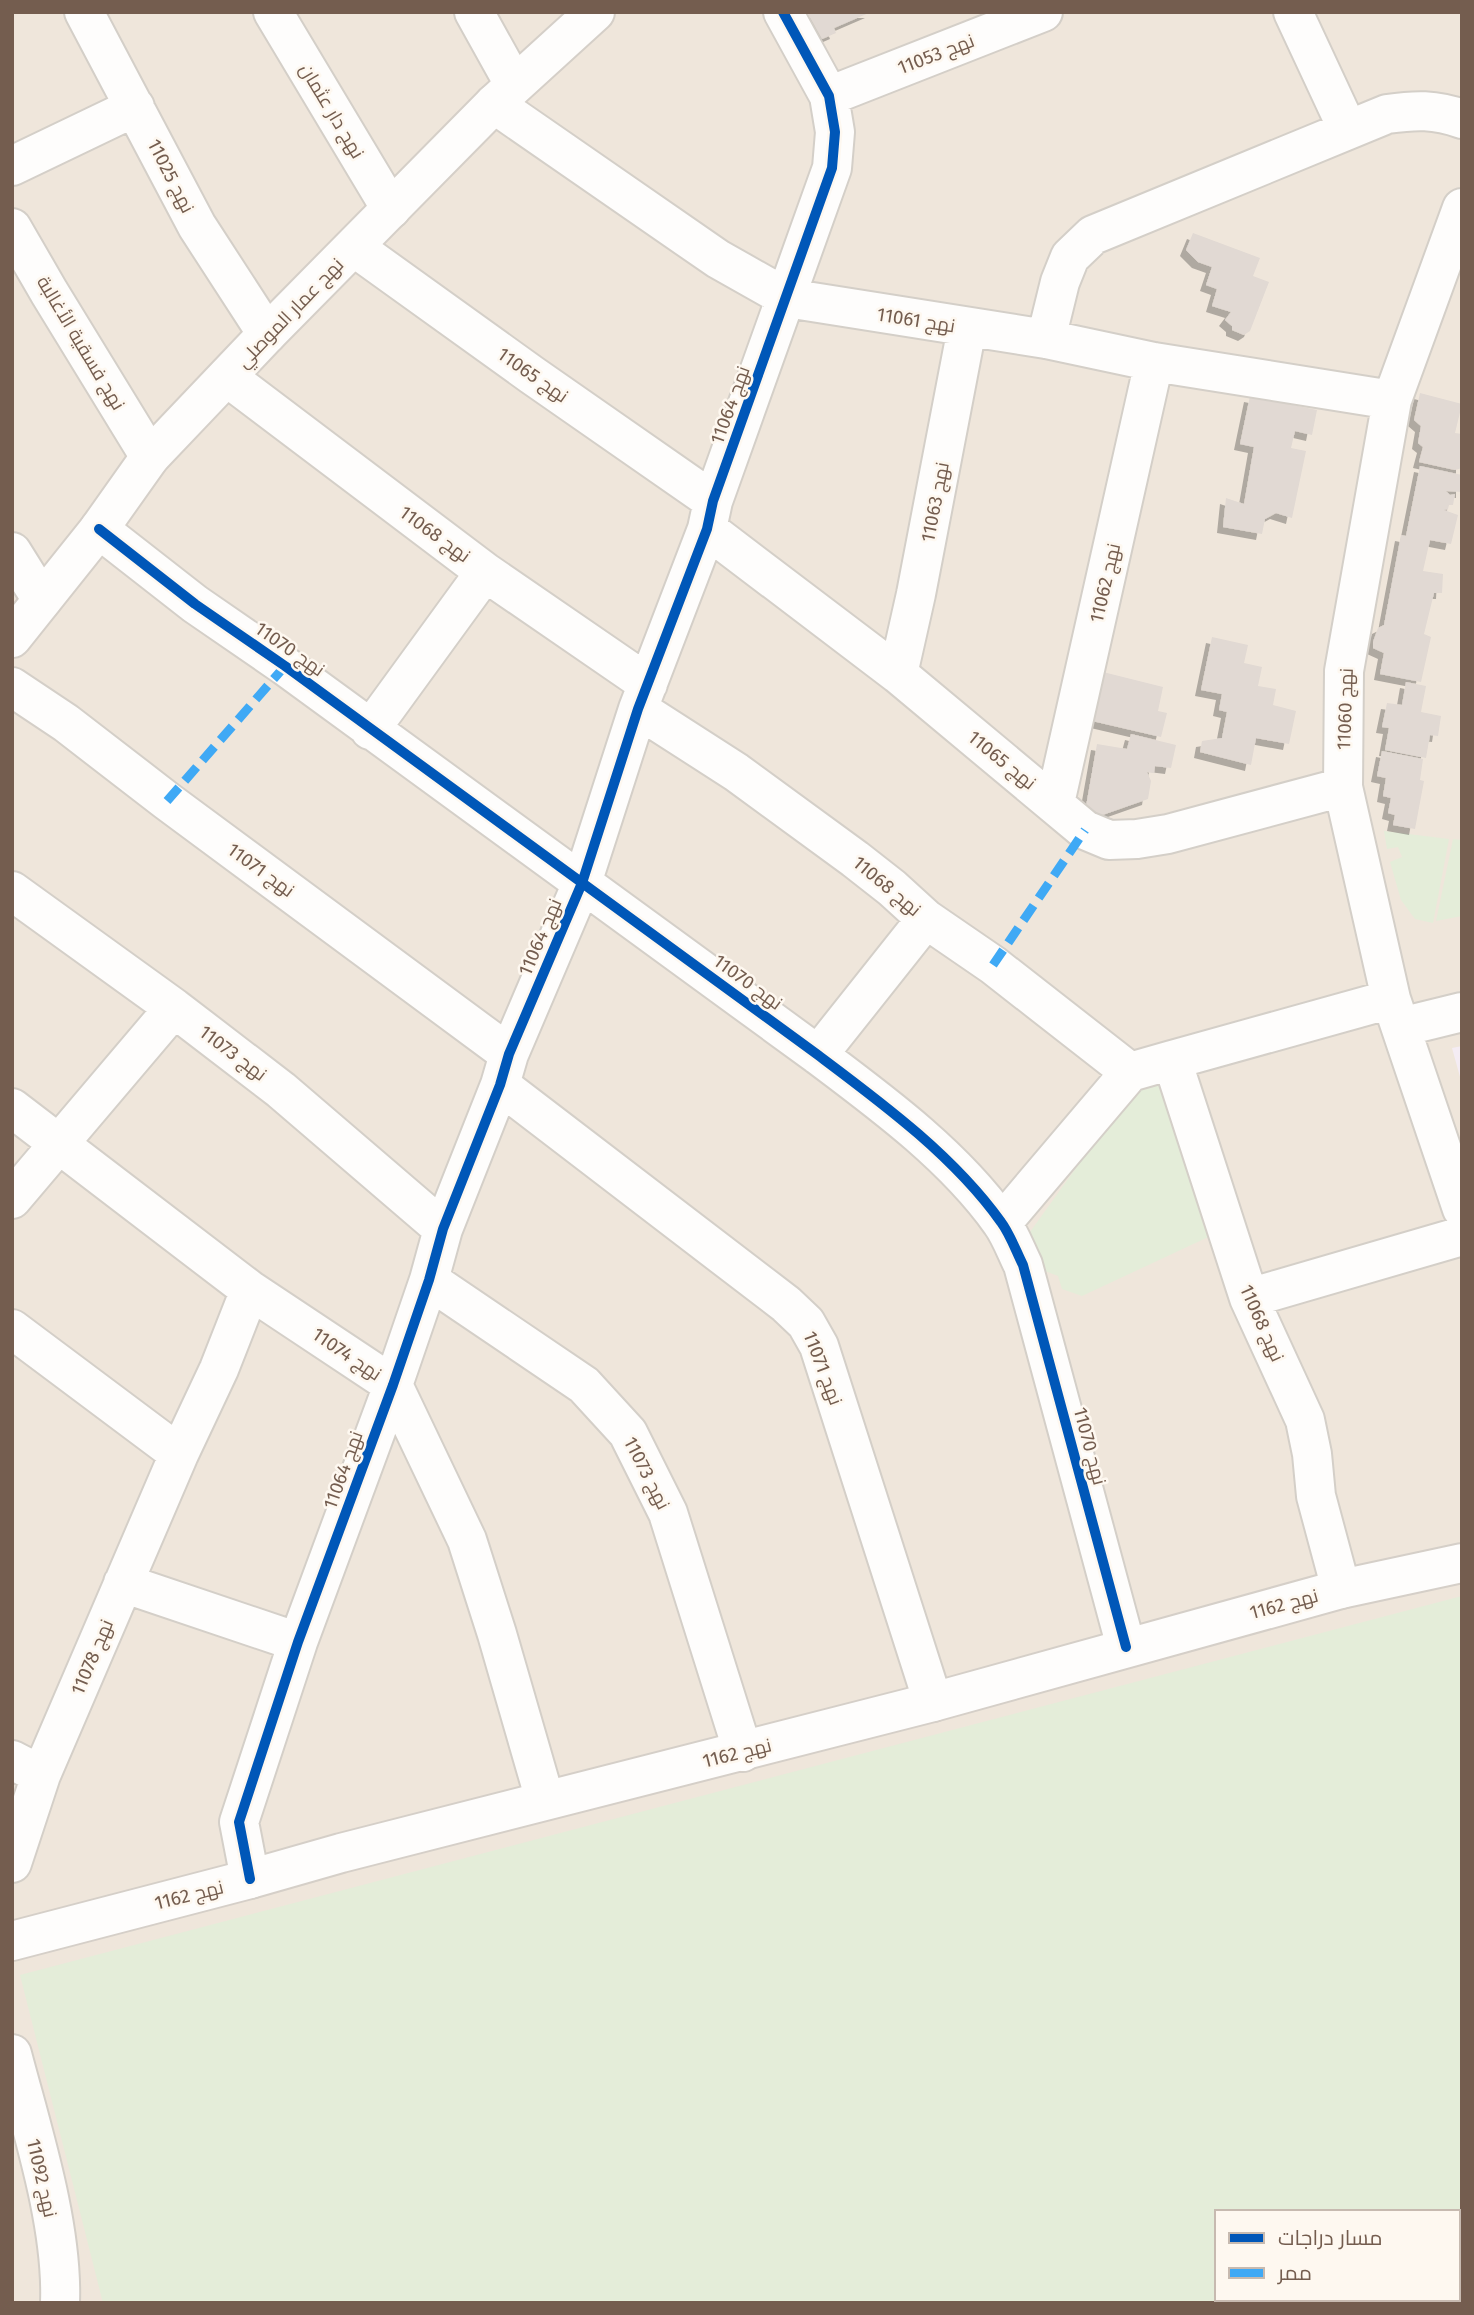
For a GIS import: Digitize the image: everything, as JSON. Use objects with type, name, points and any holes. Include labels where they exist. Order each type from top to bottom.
[{"type":"street","name":"نهج 11025","points":[[84,12],[197,226],[267,334]]},
{"type":"street","name":"نهج دار عثمان","points":[[273,12],[391,209]]},
{"type":"street","points":[[474,12],[504,94]]},
{"type":"street","name":"نهج عمار الموصلي","points":[[12,638],[99,529],[150,457],[267,334],[504,94],[595,12]]},
{"type":"street","name":"نهج 11064","points":[[250,1879],[239,1822],[298,1642],[393,1385],[429,1280],[443,1229],[504,1070],[582,883],[643,697],[832,168],[835,132],[829,96],[783,12]]},
{"type":"street","name":"نهج 11053","points":[[829,96],[1043,12]]},
{"type":"street","points":[[1293,12],[1348,130]]},
{"type":"street","name":"نهج 11061","points":[[504,94],[718,259],[787,298],[1046,339],[1154,362],[1392,401]]},
{"type":"street","points":[[12,166],[135,107]]},
{"type":"street","points":[[1046,339],[1060,282],[1070,257],[1093,235],[1387,114],[1419,109],[1443,112],[1462,120]]},
{"type":"street","name":"نهج 11060","points":[[1462,208],[1392,401],[1344,671],[1343,787],[1396,1013],[1462,1209]]},
{"type":"street","name":"نهج فسقية الأغالبة","points":[[12,228],[150,457]]},
{"type":"street","name":"نهج 11065","points":[[354,247],[532,376],[710,515],[1085,830],[1109,840],[1168,834],[1343,787]]},
{"type":"street","name":"نهج 11063","points":[[898,674],[926,545],[967,328]]},
{"type":"street","name":"نهج 11062","points":[[1055,803],[1154,362]]},
{"type":"street","name":"نهج 11068","points":[[227,377],[485,572],[736,772],[892,888],[926,919],[993,965],[1130,1072]]},
{"type":"street","name":"نهج 11070","points":[[99,529],[195,604],[285,666],[818,1055],[901,1118],[965,1181],[1002,1223],[1023,1265],[1126,1647]]},
{"type":"street","points":[[12,552],[42,600]]},
{"type":"street","points":[[370,730],[485,572]]},
{"type":"street","name":"نهج 11071","points":[[12,687],[66,723],[167,801],[504,1070],[806,1323],[819,1346],[933,1702]]},
{"type":"street","name":"نهج 11073","points":[[12,891],[174,1008],[281,1090],[443,1229]]},
{"type":"street","points":[[818,1055],[926,919]]},
{"type":"street","points":[[12,1199],[174,1008]]},
{"type":"street","points":[[1002,1223],[1130,1072],[1172,1060],[1396,1013],[1462,1012]]},
{"type":"street","name":"نهج 11068","points":[[1172,1060],[1249,1298],[1305,1420],[1316,1496],[1341,1589]]},
{"type":"street","name":"نهج 11074","points":[[12,1108],[250,1290],[393,1385],[467,1540],[545,1800]]},
{"type":"street","points":[[1249,1298],[1462,1236]]},
{"type":"street","name":"نهج 11073","points":[[429,1280],[584,1385],[628,1433],[668,1513],[743,1752]]},
{"type":"street","name":"نهج 11078","points":[[12,1863],[27,1768],[123,1583],[219,1369],[250,1290]]},
{"type":"street","points":[[12,1329],[179,1454]]},
{"type":"street","name":"نهج 1162","points":[[12,1941],[545,1800],[933,1702],[1341,1589],[1462,1563]]},
{"type":"street","points":[[123,1583],[298,1642]]},
{"type":"street","name":"نهج 11092","points":[[12,2054],[41,2164],[58,2247],[60,2303]]},
{"type":"shaded area","points":[[12,12],[1462,12],[1462,2303],[12,2303]]},
{"type":"shaded area","points":[[1462,1046],[1462,1084],[1452,1048]]},
{"type":"green space","points":[[1384,831],[1449,839],[1433,923],[1415,919],[1401,900],[1390,862],[1402,857],[1398,847],[1387,849]]},
{"type":"green space","points":[[1453,839],[1462,840],[1462,916],[1436,921]]},
{"type":"green space","points":[[1163,1066],[1219,1232],[1082,1296],[1062,1289],[1058,1276],[1045,1271],[1030,1232],[1137,1083]]},
{"type":"green space","points":[[1462,1596],[1462,2303],[103,2303],[20,1975]]},
{"type":"building","points":[[807,12],[871,12],[834,28],[836,33],[822,39]]},
{"type":"building","points":[[1193,233],[1260,258],[1253,276],[1269,282],[1250,331],[1244,335],[1232,330],[1232,326],[1225,320],[1231,312],[1212,306],[1217,289],[1206,285],[1212,267],[1198,262],[1186,250]]},
{"type":"building","points":[[1420,393],[1462,404],[1455,433],[1462,434],[1462,468],[1455,470],[1419,462],[1423,447],[1418,443],[1421,426],[1414,420]]},
{"type":"building","points":[[1250,396],[1317,410],[1312,435],[1295,431],[1291,448],[1306,451],[1292,518],[1276,513],[1265,519],[1262,534],[1223,527],[1226,498],[1244,504],[1254,447],[1240,444]]},
{"type":"building","points":[[1420,466],[1462,475],[1462,492],[1446,491],[1450,495],[1455,494],[1453,505],[1444,510],[1458,515],[1451,544],[1430,540],[1423,571],[1443,574],[1442,593],[1434,593],[1424,634],[1431,637],[1421,682],[1380,674],[1384,653],[1373,648],[1378,628],[1384,625],[1401,535],[1406,536]]},
{"type":"building","points":[[1212,637],[1248,645],[1244,663],[1262,667],[1258,686],[1276,689],[1273,705],[1296,711],[1289,744],[1256,738],[1251,765],[1200,752],[1202,741],[1222,738],[1227,712],[1219,710],[1222,694],[1201,690]]},
{"type":"building","points":[[1099,671],[1163,687],[1158,711],[1167,713],[1161,737],[1088,720]]},
{"type":"building","points":[[1406,682],[1426,686],[1421,712],[1441,716],[1438,736],[1430,735],[1426,758],[1385,750],[1389,728],[1382,727],[1387,703],[1402,705]]},
{"type":"building","points":[[1131,734],[1176,745],[1171,768],[1155,766],[1154,773],[1147,772],[1151,781],[1148,799],[1091,819],[1085,812],[1097,744],[1127,749]]},
{"type":"building","points":[[1382,751],[1423,759],[1420,780],[1424,781],[1415,829],[1393,825],[1395,815],[1388,813],[1391,798],[1383,796],[1386,778],[1377,776]]},
{"type":"marked path","points":[[167,801],[285,666]]},
{"type":"marked path","points":[[993,965],[1085,830]]},
{"type":"cycle path","points":[[250,1879],[239,1822],[298,1642],[393,1385],[429,1280],[443,1229],[500,1085],[509,1054],[582,883],[638,709],[707,529],[713,501],[832,168],[835,132],[829,96],[783,12]]},
{"type":"cycle path","points":[[99,529],[195,604],[285,666],[818,1055],[916,1132],[962,1175],[1004,1227],[1023,1265],[1126,1647]]}]
